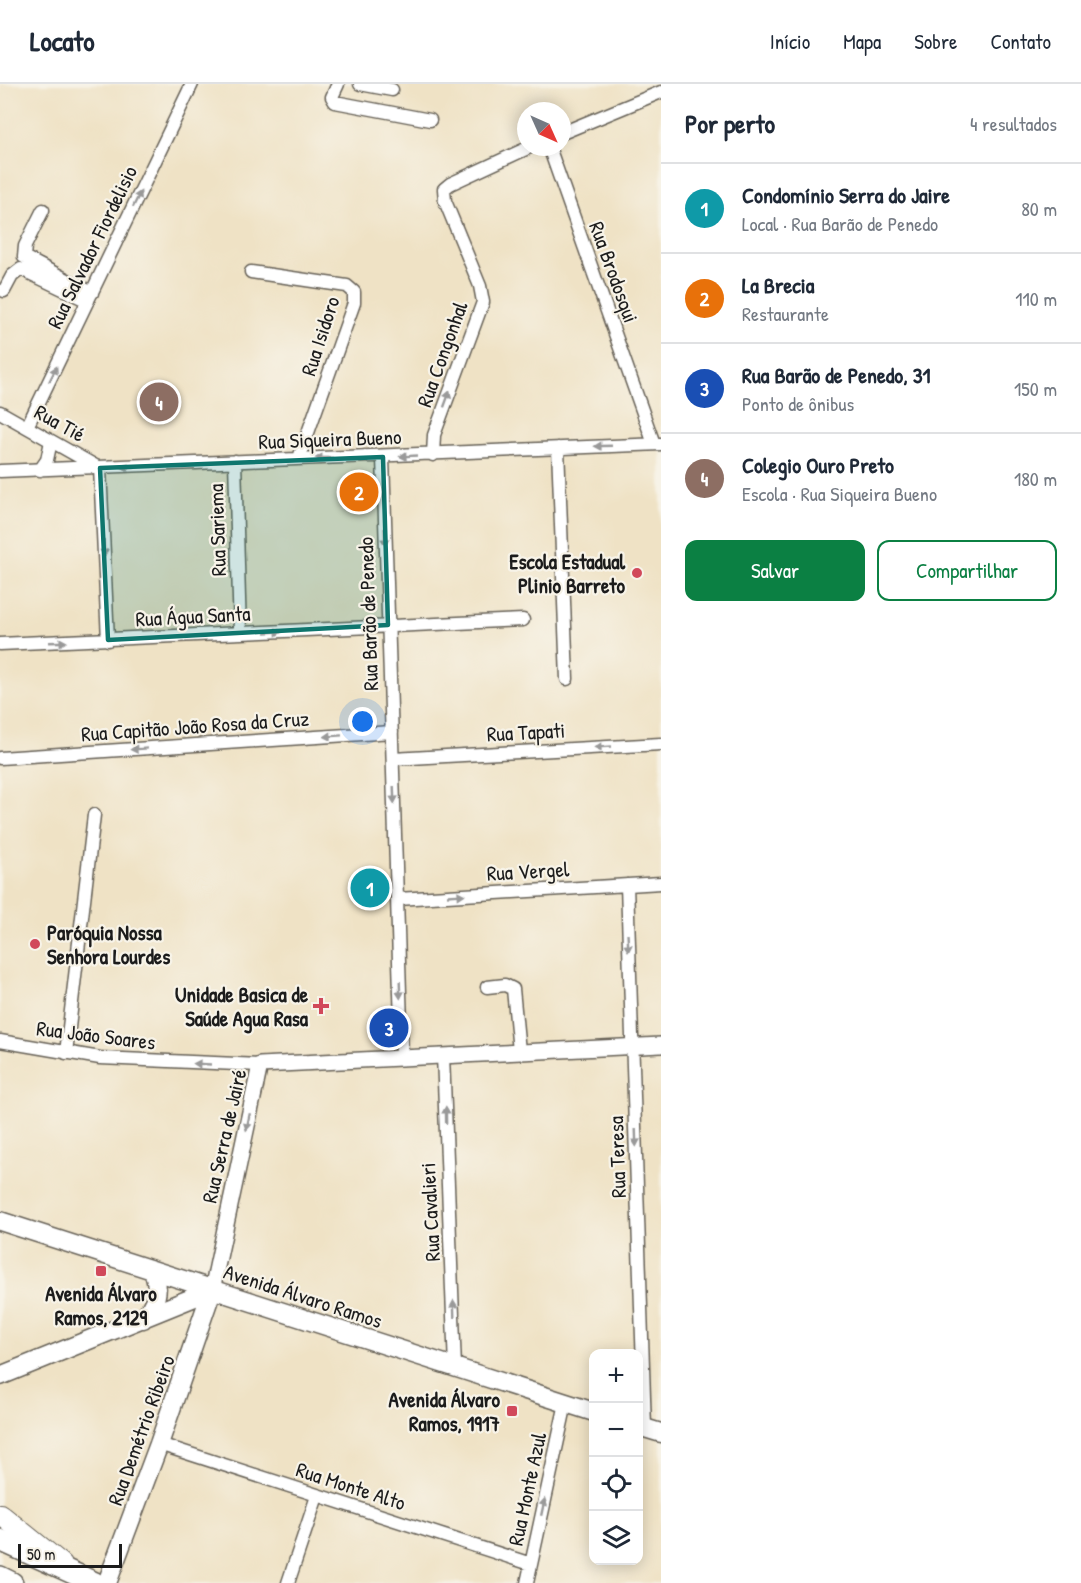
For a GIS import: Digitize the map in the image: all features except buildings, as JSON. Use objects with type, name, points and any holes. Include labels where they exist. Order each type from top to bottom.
[{"type":"highway","points":[[0,1540],[87,1580]]},
{"type":"highway","points":[[0,1577],[12,1583]]},
{"type":"main road","name":"Avenida Álvaro Ramos","points":[[0,1221],[589,1410]]},
{"type":"main road","points":[[143,1319],[157,1298],[157,1283],[153,1271]]},
{"type":"main road","points":[[0,1376],[212,1290]]},
{"type":"main road","name":"Rua Demétrio Ribeiro","points":[[107,1583],[159,1444],[212,1290]]},
{"type":"main road","points":[[0,1514],[87,1580]]},
{"type":"street","name":"Rua Salvador Fiordelisio","points":[[27,427],[192,84]]},
{"type":"street","points":[[338,84],[332,97],[335,102],[430,120]]},
{"type":"street","points":[[360,84],[393,87],[384,111]]},
{"type":"street","points":[[571,129],[661,92]]},
{"type":"street","name":"Rua Congonhal","points":[[433,455],[434,435],[483,302],[480,286],[444,201],[444,189],[450,184],[517,153]]},
{"type":"street","name":"Rua Brodosqui","points":[[552,156],[658,444]]},
{"type":"street","points":[[43,210],[25,246],[24,257],[90,297]]},
{"type":"street","points":[[4,291],[12,276],[21,269],[90,297]]},
{"type":"street","name":"Rua Isidoro","points":[[251,272],[347,286],[354,292],[354,303],[299,458]]},
{"type":"street","name":"Rua Tié","points":[[0,412],[100,468]]},
{"type":"street","points":[[40,470],[47,460],[51,441]]},
{"type":"street","name":"Rua Siqueira Bueno","points":[[0,471],[658,444]]},
{"type":"street","points":[[558,448],[567,679]]},
{"type":"street","name":"Rua Barão de Penedo","points":[[383,457],[402,1056]]},
{"type":"street","name":"Rua Sariema","points":[[235,461],[240,633]]},
{"type":"street","points":[[100,468],[108,640]]},
{"type":"street","name":"Rua Água Santa","points":[[0,644],[523,620]]},
{"type":"street","name":"Rua Capitão João Rosa da Cruz","points":[[0,758],[392,732]]},
{"type":"street","name":"Rua Tapati","points":[[393,759],[661,744]]},
{"type":"street","points":[[66,1053],[93,815]]},
{"type":"street","name":"Rua Vergel","points":[[398,899],[661,883]]},
{"type":"street","name":"Rua Teresa","points":[[627,885],[648,1429]]},
{"type":"street","points":[[487,987],[505,985],[513,989],[519,1051]]},
{"type":"street","name":"Rua João Soares","points":[[0,1041],[66,1053],[147,1062],[260,1065]]},
{"type":"street","name":"Rua Serra de Jairé","points":[[212,1290],[260,1065],[402,1056],[661,1045]]},
{"type":"street","name":"Rua Cavalieri","points":[[443,1055],[455,1368]]},
{"type":"street","name":"Rua Monte Azul","points":[[527,1583],[566,1403]]},
{"type":"street","name":"Rua Monte Alto","points":[[159,1444],[531,1564]]},
{"type":"street","points":[[288,1583],[317,1496]]},
{"type":"highlighted area","points":[[383,457],[388,625],[108,640],[100,468]]},
{"type":"place","name":"Colegio Ouro Preto","points":[[159,402]]},
{"type":"place","name":"La Brecia","points":[[359,492]]},
{"type":"place","name":"Escola Estadual Plinio Barreto","points":[[637,573]]},
{"type":"place","name":"Condomínio Serra do Jaire","points":[[370,888]]},
{"type":"place","name":"Paróquia Nossa Senhora Lourdes","points":[[35,944]]},
{"type":"place","name":"Unidade Basica de Saúde Agua Rasa","points":[[321,1006]]},
{"type":"place","name":"Rua Barão de Penedo, 31","points":[[389,1028]]},
{"type":"place","name":"Avenida Álvaro Ramos, 2129","points":[[101,1271]]},
{"type":"place","name":"Avenida Álvaro Ramos, 1917","points":[[512,1411]]}]
